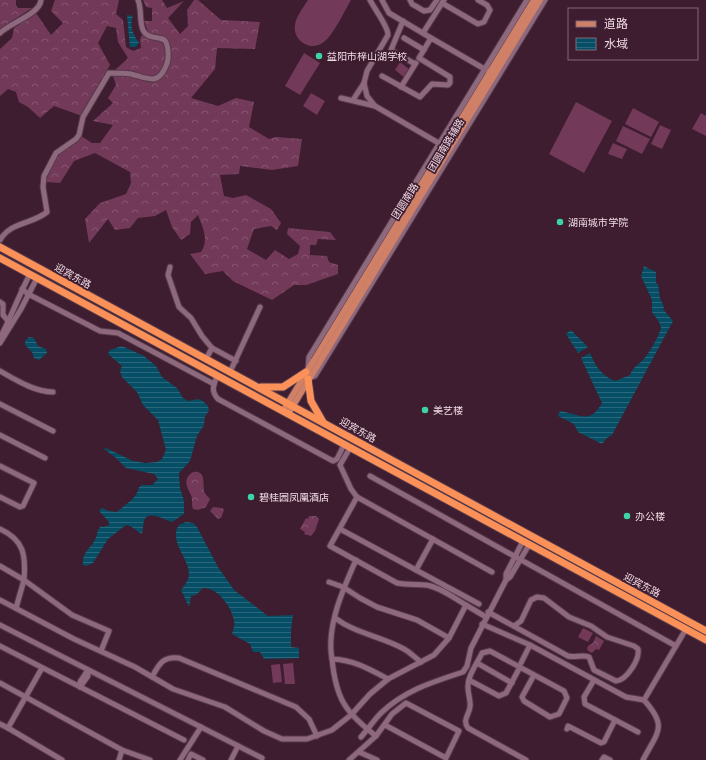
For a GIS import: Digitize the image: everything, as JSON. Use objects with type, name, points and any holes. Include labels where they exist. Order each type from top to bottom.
[{"type":"highway","name":"迎宾东路","points":[[0,247],[706,630]]},
{"type":"highway","name":"迎宾东路","points":[[0,258],[706,640]]},
{"type":"highway","points":[[257,387],[283,387],[308,374],[311,401],[316,412],[325,424]]},
{"type":"main road","name":"团圆南路","points":[[285,412],[442,145],[534,0]]},
{"type":"main road","name":"团圆南路","points":[[308,374],[540,0]]},
{"type":"street","points":[[0,33],[35,11],[41,5],[41,0]]},
{"type":"street","points":[[0,240],[3,234],[15,226],[42,216],[47,212],[43,187],[44,176],[56,152],[76,139],[79,135],[83,117],[109,73],[132,74],[136,77],[154,80],[163,75],[169,59],[166,42],[162,39],[148,36],[143,31],[140,18],[141,10],[138,0]]},
{"type":"street","points":[[352,100],[364,83],[367,71],[388,35],[388,29],[378,17],[370,0]]},
{"type":"street","points":[[382,0],[389,13],[488,71],[527,0]]},
{"type":"street","points":[[410,0],[412,4],[424,11],[430,10],[441,1]]},
{"type":"street","points":[[441,1],[478,24],[484,22],[490,10],[487,5],[478,0]]},
{"type":"street","name":"团圆南路辅路","points":[[308,374],[315,376],[544,0]]},
{"type":"street","points":[[423,33],[441,1]]},
{"type":"street","points":[[403,21],[391,50],[415,64]]},
{"type":"street","points":[[404,38],[424,50]]},
{"type":"street","points":[[401,87],[431,38]]},
{"type":"street","points":[[382,76],[420,97],[432,84],[438,83],[446,86],[450,83],[450,77],[419,58]]},
{"type":"street","points":[[364,83],[367,96],[375,106]]},
{"type":"street","points":[[341,98],[375,106],[442,145]]},
{"type":"street","points":[[170,266],[168,275],[179,307],[191,318],[202,336],[212,348],[236,361]]},
{"type":"street","points":[[16,312],[21,298],[21,291],[30,274]]},
{"type":"street","points":[[0,343],[2,333],[10,323],[37,278]]},
{"type":"street","points":[[21,291],[100,331],[118,333],[214,384]]},
{"type":"street","points":[[0,302],[3,304],[3,315],[10,323]]},
{"type":"street","points":[[230,372],[260,307]]},
{"type":"street","points":[[206,359],[212,348]]},
{"type":"street","points":[[0,371],[16,380],[45,392],[53,392]]},
{"type":"street","points":[[217,376],[213,394],[218,399],[333,461],[347,447]]},
{"type":"street","points":[[0,404],[53,431]]},
{"type":"street","points":[[0,435],[45,458]]},
{"type":"street","points":[[347,447],[340,465],[351,490],[357,497],[492,572]]},
{"type":"street","points":[[0,466],[34,483],[23,506],[20,507],[0,497]]},
{"type":"street","points":[[370,476],[676,646]]},
{"type":"street","points":[[357,497],[330,546],[397,583],[407,586],[426,585],[436,588],[466,605],[514,626],[568,656],[574,658],[582,656],[589,657],[594,670],[616,681],[619,681],[627,675],[638,655],[638,648],[607,637],[591,626],[569,617],[544,598],[537,597],[531,600],[521,621],[514,626]]},
{"type":"street","points":[[0,529],[11,534],[20,544],[24,554],[24,580],[16,608]]},
{"type":"street","points":[[340,529],[479,604]]},
{"type":"street","points":[[416,570],[433,539]]},
{"type":"street","points":[[361,737],[381,713],[402,696],[424,684],[463,672],[467,666],[471,648],[482,624],[506,580],[506,574],[518,559],[526,543]]},
{"type":"street","points":[[356,560],[344,587],[335,618],[330,651],[334,679],[339,697],[351,715],[376,736]]},
{"type":"street","points":[[0,566],[24,580],[72,615],[109,631],[101,651]]},
{"type":"street","points":[[329,582],[344,587],[360,598],[377,606],[417,620],[449,638]]},
{"type":"street","points":[[0,600],[173,689],[225,706],[264,731],[282,739],[306,739],[332,730],[351,715],[370,694],[388,679],[434,655],[449,638],[466,605]]},
{"type":"street","points":[[335,618],[344,626],[366,636],[384,640],[404,649],[421,662]]},
{"type":"street","points":[[482,624],[530,645],[626,697],[644,700],[659,720],[657,730],[643,760]]},
{"type":"street","points":[[0,625],[262,758]]},
{"type":"street","points":[[644,700],[686,630]]},
{"type":"street","points":[[469,680],[499,696],[506,693],[530,645]]},
{"type":"street","points":[[0,646],[184,740]]},
{"type":"street","points":[[526,760],[468,728],[466,718],[470,705],[468,688],[469,680],[482,653],[490,651],[521,665],[534,675],[564,691],[567,698],[559,714],[550,717],[524,701],[522,698],[534,675]]},
{"type":"street","points":[[152,677],[159,664],[164,659],[170,657],[179,658],[296,707],[309,719],[317,736]]},
{"type":"street","points":[[332,659],[346,660],[361,664],[388,679]]},
{"type":"street","points":[[477,664],[512,683]]},
{"type":"street","points":[[8,728],[42,668]]},
{"type":"street","points":[[80,687],[80,682],[88,670]]},
{"type":"street","points":[[594,680],[584,701],[585,704],[638,732]]},
{"type":"street","points":[[0,683],[122,750],[150,760]]},
{"type":"street","points":[[349,760],[376,736],[392,714],[406,704],[459,732],[446,758],[385,725]]},
{"type":"street","points":[[567,729],[568,726],[601,743],[604,742],[615,720]]},
{"type":"street","points":[[0,724],[62,760]]},
{"type":"street","points":[[180,760],[201,727]]},
{"type":"street","points":[[231,760],[238,746]]},
{"type":"street","points":[[119,760],[122,750]]},
{"type":"street","points":[[359,752],[377,760]]},
{"type":"street","points":[[188,760],[191,754],[203,760]]},
{"type":"street","points":[[602,760],[604,757],[610,760]]},
{"type":"green space","points":[[0,0],[16,0],[16,5],[18,8],[32,8],[0,29]]},
{"type":"green space","points":[[55,0],[119,0],[116,14],[123,20],[126,47],[133,51],[141,48],[140,39],[142,35],[149,34],[144,21],[152,21],[152,8],[146,7],[143,0],[162,0],[167,8],[184,1],[168,18],[180,34],[188,26],[187,10],[194,0],[198,0],[221,20],[260,22],[255,49],[217,48],[215,69],[191,98],[218,106],[236,98],[254,102],[249,127],[269,139],[276,137],[302,139],[298,166],[272,170],[240,166],[239,174],[220,175],[224,196],[233,198],[246,195],[271,209],[281,223],[277,230],[271,226],[254,229],[247,249],[266,260],[275,250],[289,259],[298,254],[300,246],[287,234],[288,228],[330,232],[336,240],[318,239],[316,245],[310,245],[310,255],[327,256],[329,262],[338,265],[338,274],[306,285],[294,285],[272,300],[233,281],[223,271],[205,274],[190,254],[201,252],[205,243],[202,225],[198,215],[191,222],[190,234],[181,240],[172,227],[166,210],[155,216],[138,218],[130,228],[115,230],[108,219],[89,243],[85,219],[100,203],[126,194],[131,183],[130,172],[95,153],[74,161],[60,183],[46,182],[52,160],[63,149],[81,136],[92,143],[100,143],[113,125],[93,121],[113,103],[108,98],[116,85],[112,73],[128,58],[118,42],[116,28],[107,26],[98,43],[110,65],[82,116],[54,106],[40,118],[28,107],[19,102],[16,92],[8,89],[0,96],[0,49],[12,38],[14,28],[36,13],[51,35],[63,23],[51,11]]},
{"type":"green space","points":[[308,0],[351,0],[328,38],[319,45],[314,46],[308,45],[299,40],[296,36],[295,30],[297,18]]},
{"type":"green space","points":[[304,53],[320,63],[300,95],[285,86]]},
{"type":"green space","points":[[400,62],[410,70],[405,78],[395,70]]},
{"type":"green space","points":[[311,93],[325,101],[317,115],[303,106]]},
{"type":"green space","points":[[576,102],[612,121],[584,173],[549,154]]},
{"type":"green space","points":[[633,108],[659,122],[651,137],[625,124]]},
{"type":"green space","points":[[701,113],[706,116],[706,136],[692,129]]},
{"type":"green space","points":[[660,125],[671,130],[662,149],[651,144]]},
{"type":"green space","points":[[623,126],[650,139],[642,154],[616,141]]},
{"type":"green space","points":[[613,143],[627,149],[622,159],[608,154]]},
{"type":"green space","points":[[193,472],[200,473],[202,475],[204,481],[204,491],[210,499],[206,507],[198,510],[193,509],[192,497],[186,483],[187,477]]},
{"type":"green space","points":[[213,507],[222,508],[224,510],[221,518],[218,519],[210,511]]},
{"type":"green space","points":[[309,516],[316,516],[319,519],[315,531],[311,536],[304,534],[305,532],[300,529],[306,518],[308,519]]},
{"type":"green space","points":[[583,628],[593,633],[588,642],[578,637]]},
{"type":"green space","points":[[596,636],[604,641],[599,650],[596,649],[592,653],[588,651],[587,648],[593,643]]},
{"type":"green space","points":[[293,663],[295,684],[285,684],[283,664]]},
{"type":"green space","points":[[280,664],[282,682],[273,683],[271,665]]},
{"type":"water","points":[[127,15],[133,16],[131,23],[132,30],[139,42],[136,47],[130,47]]},
{"type":"water","points":[[644,266],[656,272],[656,283],[658,284],[660,298],[664,307],[663,309],[673,321],[612,435],[602,444],[578,432],[574,424],[558,416],[560,411],[578,416],[588,416],[598,410],[602,403],[581,358],[590,353],[600,370],[606,376],[615,381],[630,375],[634,368],[643,360],[654,345],[661,328],[652,312],[652,300],[641,276]]},
{"type":"water","points":[[571,330],[588,347],[578,353],[566,334]]},
{"type":"water","points":[[29,337],[34,338],[38,346],[46,349],[47,353],[39,360],[34,358],[32,352],[25,345],[25,341]]},
{"type":"water","points":[[122,346],[144,356],[156,366],[162,377],[177,388],[183,398],[188,401],[198,399],[203,401],[208,406],[209,411],[205,416],[204,425],[197,436],[190,461],[179,473],[180,488],[184,501],[184,514],[172,522],[156,516],[149,516],[144,521],[142,534],[133,527],[126,525],[108,539],[93,563],[86,566],[83,565],[84,556],[94,541],[99,529],[101,526],[103,527],[109,525],[109,522],[99,511],[102,508],[117,512],[136,495],[139,487],[142,485],[152,485],[158,479],[154,474],[126,468],[104,449],[106,448],[133,461],[145,463],[157,462],[162,459],[166,450],[158,420],[143,405],[137,392],[122,377],[120,371],[122,366],[108,354],[110,350]]},
{"type":"water","points":[[186,522],[193,523],[197,527],[218,567],[234,590],[268,616],[293,615],[291,647],[299,648],[299,658],[264,659],[260,652],[253,652],[250,644],[232,634],[234,628],[233,616],[223,599],[213,591],[203,588],[196,595],[191,596],[189,607],[181,590],[188,578],[188,568],[177,543],[176,537],[176,531],[179,525]]},
{"type":"place","name":"益阳市梓山湖学校","points":[[319,56]]},
{"type":"place","name":"湖南城市学院","points":[[560,222]]},
{"type":"place","name":"美艺楼","points":[[425,410]]},
{"type":"place","name":"碧桂园凤凰酒店","points":[[251,497]]},
{"type":"place","name":"办公楼","points":[[627,516]]}]
